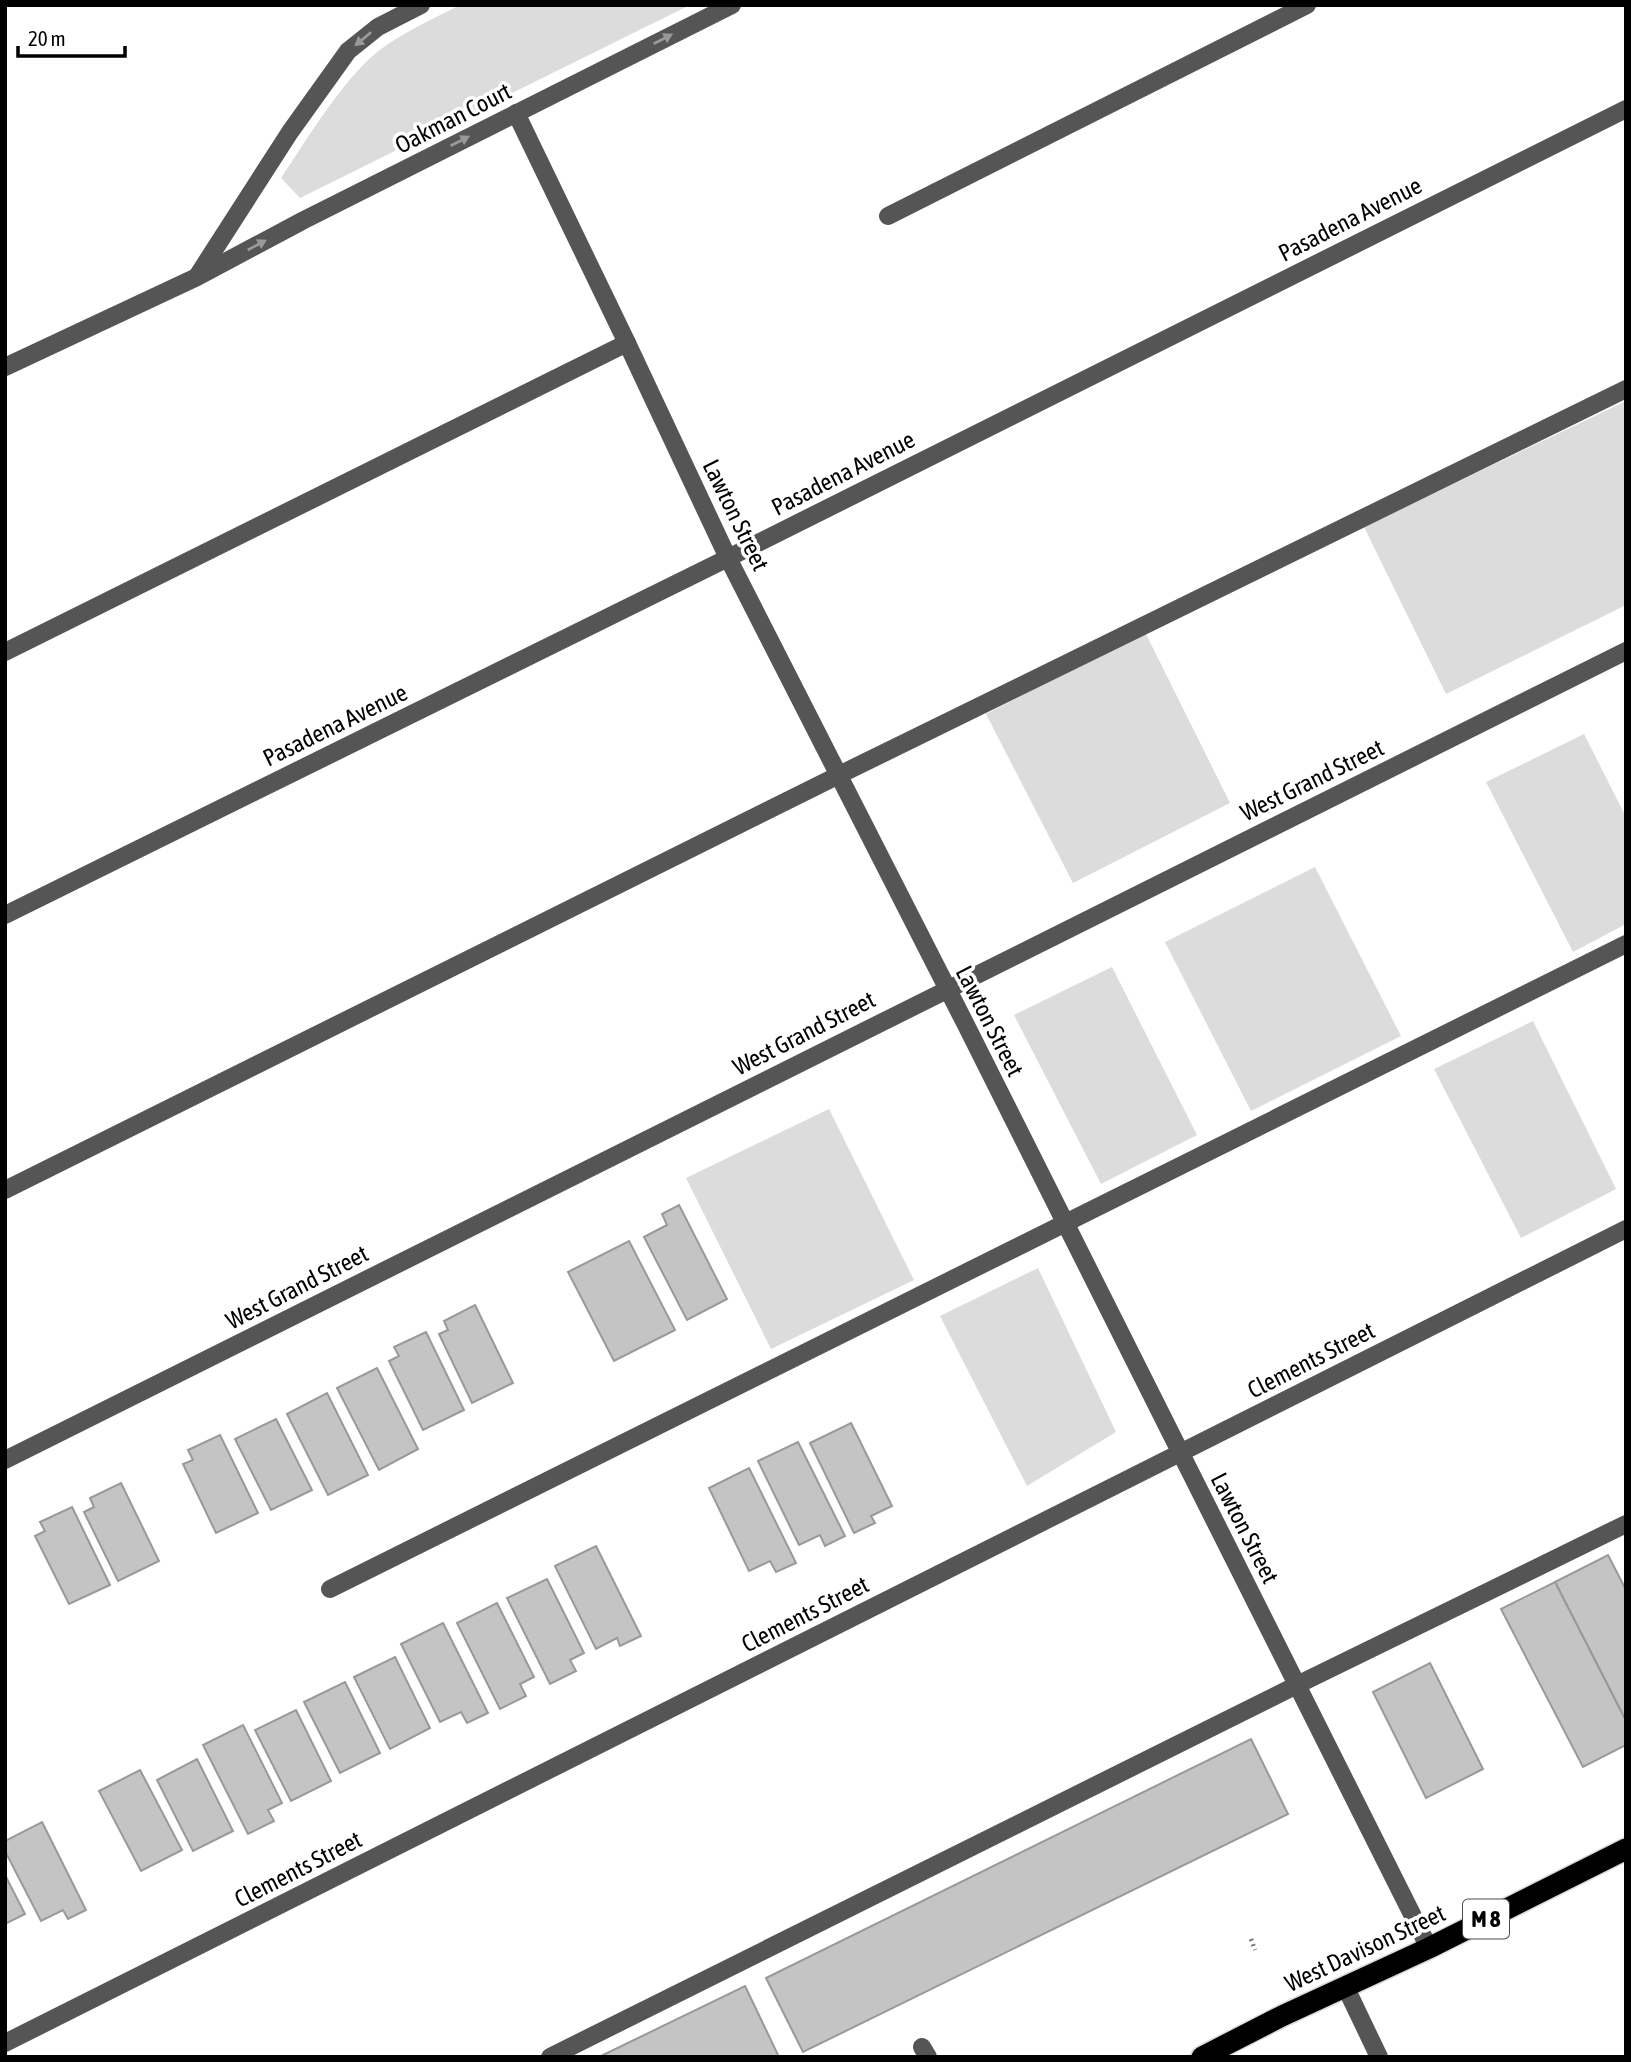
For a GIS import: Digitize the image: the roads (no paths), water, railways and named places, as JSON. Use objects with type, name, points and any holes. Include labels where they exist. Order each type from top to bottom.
[{"type":"highway","name":"West Davison Street","points":[[1202,2057],[1429,1948],[1626,1849]]},
{"type":"street","points":[[197,276],[290,132],[348,51],[378,27],[421,5]]},
{"type":"street","name":"Oakman Court","points":[[5,367],[197,276],[732,5]]},
{"type":"street","points":[[888,216],[1307,5]]},
{"type":"street","name":"Pasadena Avenue","points":[[5,915],[728,558],[1626,109]]},
{"type":"street","name":"Lawton Street","points":[[516,113],[728,558],[1429,1948]]},
{"type":"street","points":[[5,652],[627,343]]},
{"type":"street","points":[[5,1190],[839,775],[1626,389]]},
{"type":"street","name":"West Grand Street","points":[[5,1460],[1626,651]]},
{"type":"street","points":[[330,1589],[1626,944]]},
{"type":"street","name":"Clements Street","points":[[5,2043],[1626,1229]]},
{"type":"street","points":[[550,2057],[1626,1524]]},
{"type":"street","points":[[1346,1988],[1379,2057]]}]
